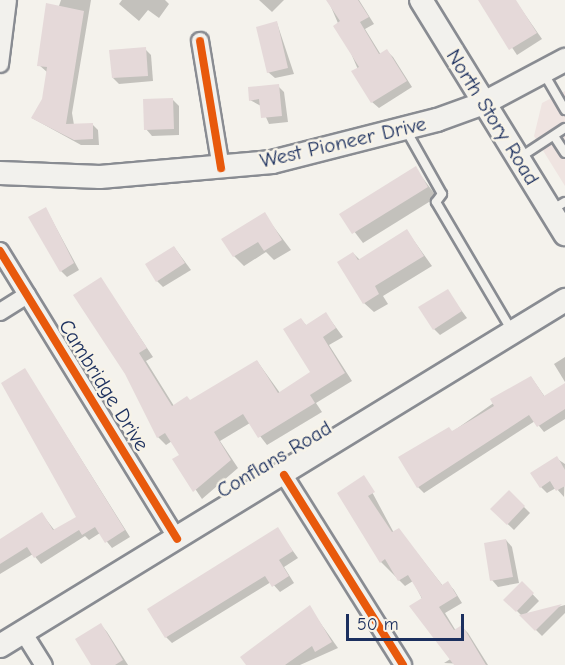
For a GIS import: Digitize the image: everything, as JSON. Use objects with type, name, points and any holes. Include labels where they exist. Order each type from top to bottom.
[{"type":"main road","name":"North Story Road","points":[[421,0],[519,159],[558,206],[565,234]]},
{"type":"main road","name":"West Pioneer Drive","points":[[0,173],[100,177],[221,168],[322,152],[406,130],[484,102],[565,60]]},
{"type":"main road","name":"Conflans Road","points":[[0,646],[284,475],[565,300]]},
{"type":"street","points":[[0,64],[8,0]]},
{"type":"street","points":[[200,41],[221,168]]},
{"type":"street","name":"Cambridge Drive","points":[[0,251],[177,539]]},
{"type":"street","points":[[0,312],[27,295]]},
{"type":"street","points":[[284,475],[397,663]]},
{"type":"street","points":[[23,632],[44,665]]},
{"type":"lane","points":[[543,72],[565,110]]},
{"type":"lane","points":[[519,159],[565,129]]},
{"type":"lane","points":[[406,130],[442,194],[436,202],[512,333]]},
{"type":"lane","points":[[554,136],[565,153]]},
{"type":"shaded area","points":[[565,91],[565,186],[534,136],[542,103]]},
{"type":"building","points":[[326,0],[358,0],[369,17],[360,22],[379,54],[387,49],[407,81],[371,103],[351,71],[359,67],[333,26],[340,21]]},
{"type":"building","points":[[478,0],[516,0],[537,33],[509,50]]},
{"type":"building","points":[[46,3],[84,11],[66,124],[93,123],[93,139],[74,140],[31,118],[42,99],[47,67],[37,66]]},
{"type":"building","points":[[277,21],[288,68],[267,73],[256,27]]},
{"type":"building","points":[[146,47],[148,76],[112,78],[109,50]]},
{"type":"building","points":[[279,84],[282,116],[261,118],[259,99],[249,101],[248,87]]},
{"type":"building","points":[[173,98],[174,129],[144,130],[143,99]]},
{"type":"building","points":[[416,166],[428,187],[352,234],[339,214]]},
{"type":"building","points":[[46,207],[74,263],[60,272],[28,217]]},
{"type":"building","points":[[265,212],[282,240],[264,251],[258,242],[233,257],[221,239]]},
{"type":"building","points":[[407,229],[424,256],[375,286],[379,294],[363,304],[337,262],[353,252],[358,260]]},
{"type":"building","points":[[174,246],[185,263],[156,282],[145,264]]},
{"type":"building","points":[[101,277],[147,348],[139,353],[172,406],[187,396],[190,400],[257,360],[278,393],[310,372],[283,329],[301,318],[306,325],[326,312],[336,328],[323,337],[345,373],[310,395],[315,403],[258,438],[243,414],[214,432],[231,460],[193,492],[172,459],[179,455],[165,433],[157,438],[125,374],[73,295]]},
{"type":"building","points":[[448,289],[462,311],[433,330],[418,307]]},
{"type":"building","points":[[25,368],[125,530],[105,543],[95,527],[82,535],[79,530],[34,558],[27,547],[0,564],[0,539],[42,512],[53,530],[76,517],[1,383]]},
{"type":"building","points":[[531,376],[544,396],[565,383],[565,409],[537,427],[529,415],[417,488],[398,457],[449,427],[452,431],[494,406],[490,399]]},
{"type":"building","points":[[557,456],[565,470],[565,486],[556,491],[550,481],[540,488],[530,473]]},
{"type":"building","points":[[364,475],[375,492],[368,496],[392,532],[399,528],[442,585],[448,581],[457,596],[439,607],[454,630],[462,625],[486,665],[454,665],[409,606],[422,598],[408,575],[398,581],[385,559],[380,563],[337,493]]},
{"type":"building","points":[[509,490],[525,506],[507,525],[490,509]]},
{"type":"building","points":[[278,527],[293,551],[279,560],[289,576],[272,587],[265,576],[165,638],[147,609]]},
{"type":"building","points":[[506,539],[513,577],[490,581],[484,543]]},
{"type":"building","points":[[522,581],[534,593],[516,612],[503,600]]},
{"type":"building","points":[[562,604],[535,631],[519,615]]},
{"type":"building","points":[[310,605],[332,642],[315,652],[312,646],[285,665],[246,665],[240,657]]},
{"type":"building","points":[[101,623],[123,660],[115,665],[91,665],[75,639]]},
{"type":"cycle path","points":[[200,41],[221,168]]},
{"type":"cycle path","points":[[0,251],[177,539]]},
{"type":"cycle path","points":[[284,475],[403,665]]}]
